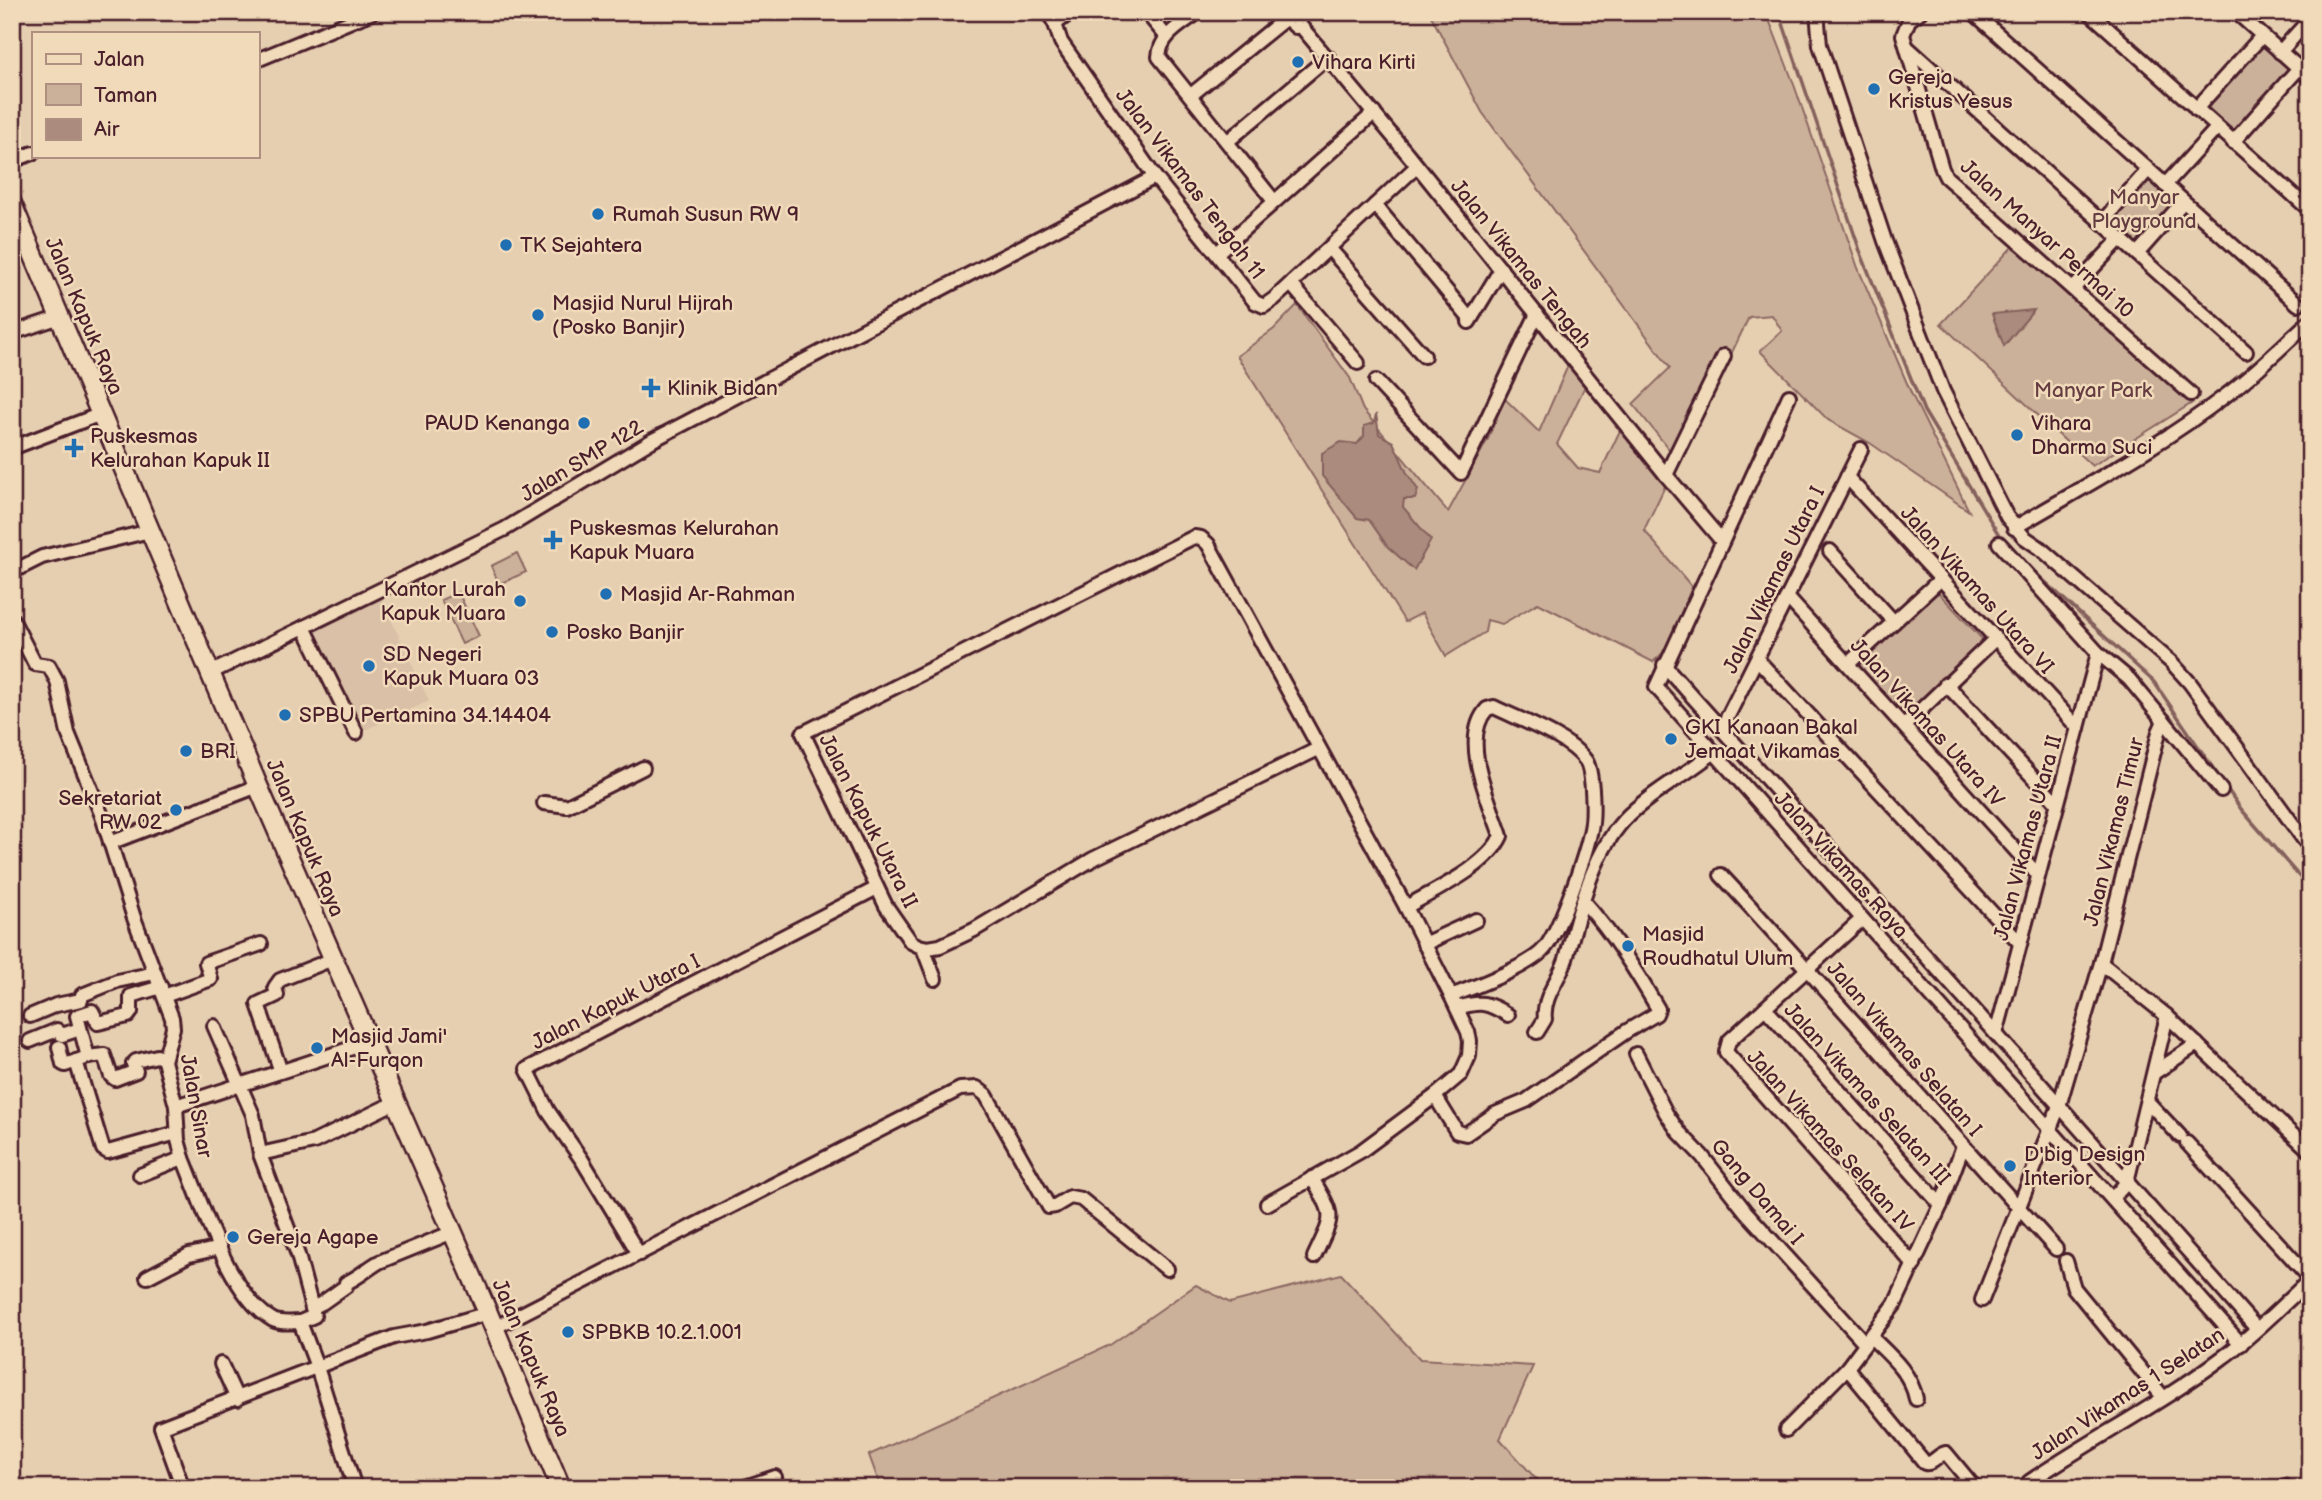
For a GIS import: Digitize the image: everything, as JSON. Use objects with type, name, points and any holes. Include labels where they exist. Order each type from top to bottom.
[{"type":"main road","name":"Jalan Kapuk Raya","points":[[12,204],[258,786],[491,1320],[561,1488]]},
{"type":"street","points":[[259,59],[373,12]]},
{"type":"street","name":"Jalan Vikamas Tengah 11","points":[[1048,12],[1061,42],[1155,177],[1255,302],[1264,306],[1417,166]]},
{"type":"street","points":[[1055,24],[1071,12]]},
{"type":"street","points":[[1146,12],[1167,36]]},
{"type":"street","points":[[1198,12],[1167,36],[1161,44],[1159,57],[1274,201]]},
{"type":"street","name":"Jalan Vikamas Tengah","points":[[1289,12],[1721,540]]},
{"type":"street","points":[[1816,12],[1820,45],[1885,240],[1943,391],[2014,528],[2172,663],[2190,683],[2310,848]]},
{"type":"street","name":"Jalan Manyar Permai 10","points":[[1920,12],[1909,20],[1903,35],[1944,173],[2191,394]]},
{"type":"street","points":[[1973,12],[2298,304]]},
{"type":"street","points":[[2089,12],[2310,210]]},
{"type":"street","points":[[2236,12],[2310,78]]},
{"type":"street","points":[[1191,94],[1286,18],[1298,30]]},
{"type":"street","points":[[2280,52],[2310,19]]},
{"type":"street","points":[[2196,109],[2262,36]]},
{"type":"street","points":[[1907,47],[2246,352]]},
{"type":"street","points":[[1228,141],[1328,57]]},
{"type":"street","points":[[2233,142],[2299,68]]},
{"type":"street","points":[[1217,253],[1374,113]]},
{"type":"street","points":[[2165,185],[2217,128]]},
{"type":"street","points":[[12,161],[32,153]]},
{"type":"street","points":[[2102,222],[2148,170]]},
{"type":"street","name":"Jalan SMP 122","points":[[210,673],[505,528],[653,440],[1155,177]]},
{"type":"street","points":[[2137,254],[2183,202]]},
{"type":"street","points":[[1375,205],[1470,320],[1501,269]]},
{"type":"street","points":[[2073,289],[2120,239]]},
{"type":"street","points":[[1329,248],[1424,356]]},
{"type":"street","points":[[1291,284],[1358,363]]},
{"type":"street","points":[[1376,381],[1461,473],[1537,314]]},
{"type":"street","points":[[12,333],[60,317]]},
{"type":"street","points":[[2014,528],[2196,418],[2227,395],[2310,321]]},
{"type":"street","points":[[1666,475],[1724,356]]},
{"type":"street","points":[[1663,667],[1789,396]]},
{"type":"street","points":[[12,449],[101,414]]},
{"type":"street","name":"Jalan Vikamas Utara I","points":[[1722,729],[1861,449]]},
{"type":"street","name":"Jalan Vikamas Utara VI","points":[[1847,477],[2078,729]]},
{"type":"street","points":[[12,572],[42,557],[150,531]]},
{"type":"street","name":"Jalan Kapuk Utara II","points":[[923,948],[911,942],[872,891],[803,733],[1194,537],[1201,538],[1208,544],[1406,907],[1468,1032],[1469,1056],[1461,1074],[1361,1152],[1267,1204]]},
{"type":"street","name":"Jalan Vikamas Timur","points":[[1982,1300],[2058,1109],[2101,962],[2158,732],[2164,721],[2129,679],[2098,653],[1998,543]]},
{"type":"street","points":[[1830,551],[1894,622]]},
{"type":"street","points":[[1848,664],[1941,579]]},
{"type":"street","name":"Jalan Vikamas Utara IV","points":[[1787,597],[2038,875]]},
{"type":"street","name":"Jalan Sinar","points":[[12,619],[35,664],[49,666],[57,681],[68,733],[102,816],[163,992],[173,1028],[164,1059],[176,1106],[177,1133],[183,1158],[234,1278],[260,1309],[275,1321],[300,1322]]},
{"type":"street","points":[[304,628],[356,733]]},
{"type":"street","points":[[1904,726],[1995,639]]},
{"type":"street","name":"Jalan Vikamas Utara II","points":[[1996,1034],[2098,653]]},
{"type":"street","points":[[1757,659],[2020,943]]},
{"type":"street","name":"Jalan Vikamas Raya","points":[[2249,1336],[2121,1191],[1996,1034],[1663,667],[1656,689],[2051,1127],[2121,1191],[2249,1336]]},
{"type":"street","points":[[1946,684],[2057,803]]},
{"type":"street","points":[[1406,907],[1472,868],[1497,844],[1501,836],[1474,748],[1476,733],[1487,709],[1494,708],[1562,741],[1585,760],[1590,769],[1592,827],[1559,922],[1550,938],[1540,953],[1516,967],[1451,996]]},
{"type":"street","points":[[2164,721],[2221,790]]},
{"type":"street","points":[[935,979],[923,948],[940,946],[974,930],[1093,859],[1318,749]]},
{"type":"street","points":[[1537,1031],[1545,1019],[1543,1008],[1565,960],[1573,927],[1595,866],[1623,821],[1714,752]]},
{"type":"street","points":[[544,803],[567,806],[643,768]]},
{"type":"street","points":[[110,843],[258,786]]},
{"type":"street","name":"Jalan Vikamas Selatan I","points":[[1721,875],[1809,969],[2056,1249]]},
{"type":"street","name":"Jalan Kapuk Utara I","points":[[639,1254],[582,1160],[542,1101],[527,1069],[872,891]]},
{"type":"street","points":[[1435,1096],[1457,1132],[1466,1134],[1495,1114],[1526,1101],[1656,1014],[1658,1009],[1611,933],[1583,901]]},
{"type":"street","points":[[1765,1008],[1862,919]]},
{"type":"street","points":[[1424,944],[1476,920]]},
{"type":"street","points":[[177,1133],[108,1152],[103,1149],[82,1059],[77,1016],[92,1012],[98,1023],[128,1016],[131,1012],[131,996],[163,992],[211,979],[206,964],[261,944]]},
{"type":"street","points":[[278,1072],[280,1069],[258,1004],[276,995],[275,987],[280,980],[333,959]]},
{"type":"street","points":[[2101,962],[2167,1016],[2310,1151]]},
{"type":"street","points":[[30,1016],[57,1005],[81,1000],[82,995],[115,982],[155,973]]},
{"type":"street","points":[[1457,1008],[1481,1002],[1508,1015]]},
{"type":"street","name":"Jalan Vikamas Selatan IV","points":[[1765,1008],[1729,1041],[1726,1048],[1728,1055],[1914,1265]]},
{"type":"street","name":"Jalan Vikamas Selatan III","points":[[1765,1008],[1941,1205]]},
{"type":"street","points":[[2121,1191],[2147,1101],[2167,1016]]},
{"type":"street","points":[[214,1026],[253,1115],[260,1154],[299,1255],[314,1316],[300,1322],[355,1488]]},
{"type":"street","points":[[30,1041],[57,1030],[62,1035],[80,1028]]},
{"type":"street","points":[[176,1106],[278,1072],[290,1071],[369,1042]]},
{"type":"street","points":[[2154,1073],[2197,1044]]},
{"type":"street","points":[[59,1047],[64,1065],[104,1055],[111,1076],[115,1079],[136,1071],[133,1065],[136,1061],[157,1056],[164,1059]]},
{"type":"street","name":"Gang Damai I","points":[[1636,1054],[1678,1131],[1702,1156],[1746,1212],[1867,1339],[1904,1372],[1914,1388],[1916,1399]]},
{"type":"street","points":[[183,1488],[161,1427],[394,1336],[491,1320],[639,1254],[966,1088],[986,1095],[1049,1207],[1070,1197],[1082,1199],[1167,1269]]},
{"type":"street","points":[[2147,1101],[2310,1279]]},
{"type":"street","points":[[260,1154],[314,1142],[396,1102]]},
{"type":"street","points":[[1786,1430],[1847,1368],[1895,1304],[1941,1205],[1963,1146]]},
{"type":"street","points":[[140,1175],[183,1158]]},
{"type":"street","points":[[1312,1178],[1331,1215],[1330,1223],[1314,1256]]},
{"type":"street","points":[[312,1308],[346,1286],[346,1283],[365,1274],[369,1267],[453,1232]]},
{"type":"street","points":[[147,1277],[190,1255],[220,1248]]},
{"type":"street","points":[[2066,1261],[2074,1288],[2163,1397]]},
{"type":"street","name":"Jalan Vikamas 1 Selatan","points":[[2029,1482],[2192,1380],[2249,1336],[2310,1279]]},
{"type":"street","points":[[221,1364],[237,1399]]},
{"type":"street","points":[[1847,1368],[1925,1463],[1946,1453],[1975,1488]]},
{"type":"street","points":[[742,1488],[775,1478]]},
{"type":"shaded area","name":"SD Negeri Kapuk Muara 03","points":[[381,598],[429,701],[356,734],[308,632]]},
{"type":"green space","points":[[1429,12],[1766,12],[1858,268],[1912,395],[1969,511],[1870,443],[1828,420],[1760,351],[1782,331],[1772,315],[1749,317],[1679,462],[1633,404],[1670,368],[1482,112]]},
{"type":"green space","points":[[2262,36],[2299,68],[2233,142],[2196,109]]},
{"type":"green space","name":"Manyar Playground","points":[[2149,173],[2180,201],[2137,250],[2107,223]]},
{"type":"green space","name":"Manyar Park","points":[[2014,245],[2192,403],[2092,466],[1941,324]]},
{"type":"green space","points":[[1297,305],[1350,378],[1363,410],[1448,512],[1488,439],[1504,398],[1539,432],[1570,361],[1587,382],[1557,444],[1578,468],[1600,473],[1623,424],[1669,478],[1644,530],[1692,587],[1666,650],[1653,662],[1538,603],[1502,624],[1487,620],[1485,632],[1446,656],[1422,613],[1405,622],[1237,356],[1274,329]]},
{"type":"green space","points":[[517,553],[526,572],[499,584],[491,566]]},
{"type":"green space","points":[[1935,589],[1985,642],[1901,720],[1852,666]]},
{"type":"green space","points":[[458,592],[479,636],[462,644],[441,600]]},
{"type":"green space","points":[[1341,1274],[1420,1359],[1533,1366],[1500,1439],[1544,1488],[881,1488],[869,1455],[1110,1345],[1196,1285],[1230,1303]]},
{"type":"water","points":[[2034,310],[2004,346],[1992,314]]},
{"type":"water","points":[[1376,414],[1379,434],[1393,442],[1418,490],[1415,499],[1404,499],[1403,507],[1431,540],[1414,570],[1388,547],[1369,520],[1357,518],[1322,476],[1322,453],[1341,442],[1357,444],[1364,436],[1364,426],[1374,423]]},
{"type":"waterway","points":[[1779,12],[1860,251],[1924,411],[2002,540]]},
{"type":"waterway","points":[[2027,565],[2154,682],[2241,809],[2310,889]]},
{"type":"place","name":"Vihara Kirti","points":[[1298,62]]},
{"type":"place","name":"Gereja Kristus Yesus","points":[[1874,89]]},
{"type":"place","name":"Rumah Susun RW 9","points":[[598,214]]},
{"type":"place","name":"TK Sejahtera","points":[[506,245]]},
{"type":"place","name":"Masjid Nurul Hijrah (Posko Banjir)","points":[[538,315]]},
{"type":"place","name":"Klinik Bidan","points":[[651,388]]},
{"type":"place","name":"PAUD Kenanga","points":[[584,423]]},
{"type":"place","name":"Vihara Dharma Suci","points":[[2017,435]]},
{"type":"place","name":"Puskesmas Kelurahan Kapuk II","points":[[74,448]]},
{"type":"place","name":"Puskesmas Kelurahan Kapuk Muara","points":[[553,540]]},
{"type":"place","name":"Masjid Ar-Rahman","points":[[606,594]]},
{"type":"place","name":"Kantor Lurah Kapuk Muara","points":[[520,601]]},
{"type":"place","name":"Posko Banjir","points":[[552,632]]},
{"type":"place","name":"SD Negeri Kapuk Muara 03","points":[[369,666]]},
{"type":"place","name":"SPBU Pertamina 34.14404","points":[[285,715]]},
{"type":"place","name":"GKI Kanaan Bakal Jemaat Vikamas","points":[[1671,739]]},
{"type":"place","name":"BRI","points":[[186,751]]},
{"type":"place","name":"Sekretariat RW 02","points":[[176,810]]},
{"type":"place","name":"Masjid Roudhatul Ulum","points":[[1628,946]]},
{"type":"place","name":"Masjid Jami' Al-Furqon","points":[[317,1048]]},
{"type":"place","name":"D'big Design Interior","points":[[2010,1166]]},
{"type":"place","name":"Gereja Agape","points":[[233,1237]]},
{"type":"place","name":"SPBKB 10.2.1.001","points":[[568,1332]]}]
